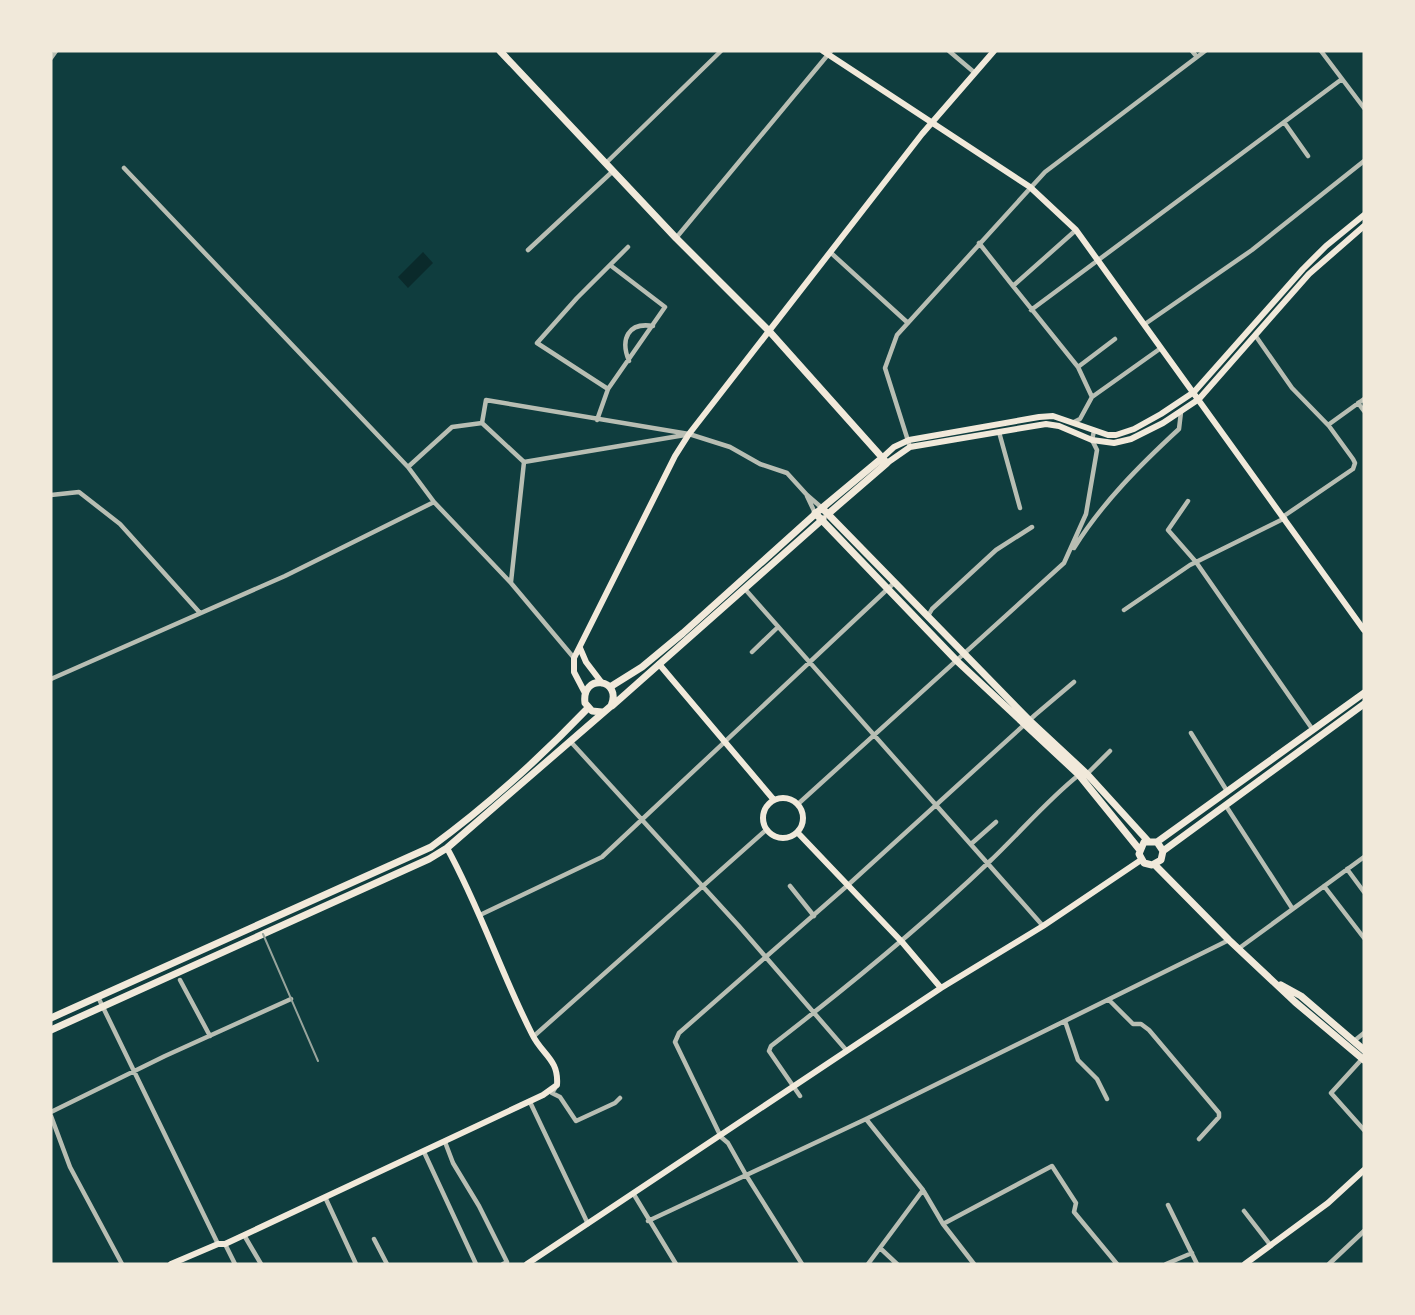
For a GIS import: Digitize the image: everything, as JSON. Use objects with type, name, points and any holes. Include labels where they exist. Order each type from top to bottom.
[{"type":"main road","points":[[500,51],[676,238],[770,332],[884,460]]},
{"type":"main road","points":[[603,712],[588,708],[585,693],[574,672],[574,659],[675,456],[689,434],[931,122],[994,51]]},
{"type":"main road","points":[[828,52],[1030,187],[1076,230],[1364,630]]},
{"type":"main road","points":[[610,687],[642,667],[884,460],[909,444],[1053,416],[1094,431],[1116,435],[1126,433],[1161,414],[1194,392],[1303,269],[1364,215]]},
{"type":"main road","points":[[909,444],[1046,424],[1059,426],[1092,440],[1122,442],[1163,423],[1199,399],[1310,274],[1364,226]]},
{"type":"main road","points":[[822,514],[928,617],[1027,722]]},
{"type":"main road","points":[[51,1030],[429,859],[447,848],[659,664],[822,514]]},
{"type":"main road","points":[[822,514],[887,589],[957,661],[1083,773],[1148,841],[1157,842],[1364,693]]},
{"type":"main road","points":[[580,648],[601,683],[610,687],[614,697],[611,706]]},
{"type":"main road","points":[[659,664],[774,800]]},
{"type":"main road","points":[[585,693],[592,685],[601,683]]},
{"type":"main road","points":[[1083,773],[1139,849],[1141,860],[1147,865],[1156,864],[1161,860],[1163,851],[1364,704]]},
{"type":"main road","points":[[51,1018],[430,847],[458,827],[550,748],[588,708]]},
{"type":"main road","points":[[786,798],[798,804],[804,818],[798,833],[792,837],[778,838],[766,830],[763,816],[765,808],[774,800],[786,798]]},
{"type":"main road","points":[[798,833],[902,942],[941,988]]},
{"type":"main road","points":[[1139,849],[1148,841]]},
{"type":"main road","points":[[1157,842],[1163,851]]},
{"type":"main road","points":[[171,1264],[243,1235],[424,1152],[557,1085],[557,1069],[533,1037],[480,915],[447,848]]},
{"type":"main road","points":[[532,1263],[941,988],[1042,926],[1141,860]]},
{"type":"main road","points":[[1156,864],[1229,940],[1295,1002],[1364,1056]]},
{"type":"main road","points":[[1274,982],[1301,996],[1354,1041],[1364,1056]]},
{"type":"main road","points":[[1245,1264],[1328,1203],[1364,1170]]},
{"type":"street","points":[[51,58],[56,51]]},
{"type":"street","points":[[606,163],[721,51]]},
{"type":"street","points":[[949,51],[975,73]]},
{"type":"street","points":[[1192,51],[1197,57]]},
{"type":"street","points":[[909,444],[885,368],[897,335],[1045,172],[1205,51]]},
{"type":"street","points":[[1321,51],[1364,108]]},
{"type":"street","points":[[676,238],[828,52]]},
{"type":"street","points":[[1031,310],[1342,79]]},
{"type":"street","points":[[1284,122],[1308,156]]},
{"type":"street","points":[[1145,324],[1252,250],[1364,161]]},
{"type":"street","points":[[124,168],[408,467],[434,502],[511,583],[574,659]]},
{"type":"street","points":[[528,250],[613,170]]},
{"type":"street","points":[[1013,286],[1076,230]]},
{"type":"street","points":[[979,243],[1078,367],[1092,397]]},
{"type":"street","points":[[608,389],[537,343],[628,247]]},
{"type":"street","points":[[830,252],[908,323]]},
{"type":"street","points":[[597,420],[608,389],[665,307],[610,265]]},
{"type":"street","points":[[629,361],[624,344],[627,335],[639,326],[653,326]]},
{"type":"street","points":[[1124,610],[1196,562],[1285,517],[1353,469],[1353,459],[1329,426],[1292,388],[1255,334]]},
{"type":"street","points":[[1078,367],[1115,339]]},
{"type":"street","points":[[1073,423],[1080,419],[1092,397],[1161,347]]},
{"type":"street","points":[[1329,426],[1328,424],[1364,399]]},
{"type":"street","points":[[482,423],[486,401],[689,434],[730,447],[760,464],[787,473],[822,514]]},
{"type":"street","points":[[1358,403],[1364,411]]},
{"type":"street","points":[[798,804],[1064,563],[1097,513],[1179,429],[1181,411]]},
{"type":"street","points":[[408,467],[452,427],[482,423]]},
{"type":"street","points":[[482,423],[524,462]]},
{"type":"street","points":[[1064,563],[1086,514],[1097,450],[1092,440],[1094,431]]},
{"type":"street","points":[[999,432],[1020,508]]},
{"type":"street","points":[[524,462],[689,434]]},
{"type":"street","points":[[511,583],[524,462]]},
{"type":"street","points":[[51,495],[79,492],[120,524],[200,613]]},
{"type":"street","points":[[1188,501],[1168,530],[1196,562],[1313,730]]},
{"type":"street","points":[[51,679],[285,576],[434,502]]},
{"type":"street","points":[[928,617],[932,609],[996,550],[1032,527]]},
{"type":"street","points":[[480,915],[602,857],[894,583]]},
{"type":"street","points":[[744,588],[1042,926]]},
{"type":"street","points":[[752,652],[778,627]]},
{"type":"street","points":[[802,1264],[728,1143],[721,1137],[675,1042],[679,1032],[848,886],[1074,682]]},
{"type":"street","points":[[1191,733],[1227,791]]},
{"type":"street","points":[[570,741],[766,957],[847,1051]]},
{"type":"street","points":[[800,1096],[769,1051],[771,1046],[902,942],[1110,751]]},
{"type":"street","points":[[1226,806],[1292,908]]},
{"type":"street","points":[[971,844],[996,822]]},
{"type":"street","points":[[533,1037],[766,830]]},
{"type":"street","points":[[1238,948],[1364,857]]},
{"type":"street","points":[[1347,869],[1364,892]]},
{"type":"street","points":[[790,886],[814,916]]},
{"type":"street","points":[[1324,886],[1364,938]]},
{"type":"street","points":[[648,1221],[866,1119],[1229,940]]},
{"type":"street","points":[[180,980],[210,1037]]},
{"type":"street","points":[[98,997],[221,1244],[235,1264]]},
{"type":"street","points":[[122,1264],[71,1167],[51,1114],[133,1071],[292,999]]},
{"type":"street","points":[[1108,1000],[1133,1024],[1141,1024],[1149,1030],[1219,1113],[1219,1117],[1199,1139]]},
{"type":"street","points":[[1065,1021],[1077,1060],[1097,1079],[1107,1099]]},
{"type":"street","points":[[1354,1041],[1364,1033]]},
{"type":"street","points":[[1364,1056],[1331,1093],[1364,1130]]},
{"type":"street","points":[[557,1085],[552,1093],[560,1097],[576,1121],[615,1103],[620,1098]]},
{"type":"street","points":[[529,1101],[588,1224]]},
{"type":"street","points":[[866,1119],[923,1190],[943,1224],[974,1264]]},
{"type":"street","points":[[445,1142],[453,1163],[480,1206],[507,1262],[503,1264]]},
{"type":"street","points":[[424,1152],[474,1264]]},
{"type":"street","points":[[943,1224],[1052,1166],[1076,1203],[1074,1212],[1116,1264]]},
{"type":"street","points":[[868,1264],[923,1190]]},
{"type":"street","points":[[633,1193],[676,1264]]},
{"type":"street","points":[[325,1197],[356,1264]]},
{"type":"street","points":[[1168,1205],[1197,1264]]},
{"type":"street","points":[[1244,1211],[1272,1246]]},
{"type":"street","points":[[1329,1264],[1364,1231]]},
{"type":"street","points":[[243,1235],[261,1264]]},
{"type":"street","points":[[374,1240],[387,1264]]},
{"type":"street","points":[[880,1248],[897,1264]]},
{"type":"street","points":[[1166,1264],[1192,1253]]},
{"type":"water","points":[[423,252],[433,263],[408,288],[398,277]]},
{"type":"railway","points":[[263,934],[318,1061]]}]
